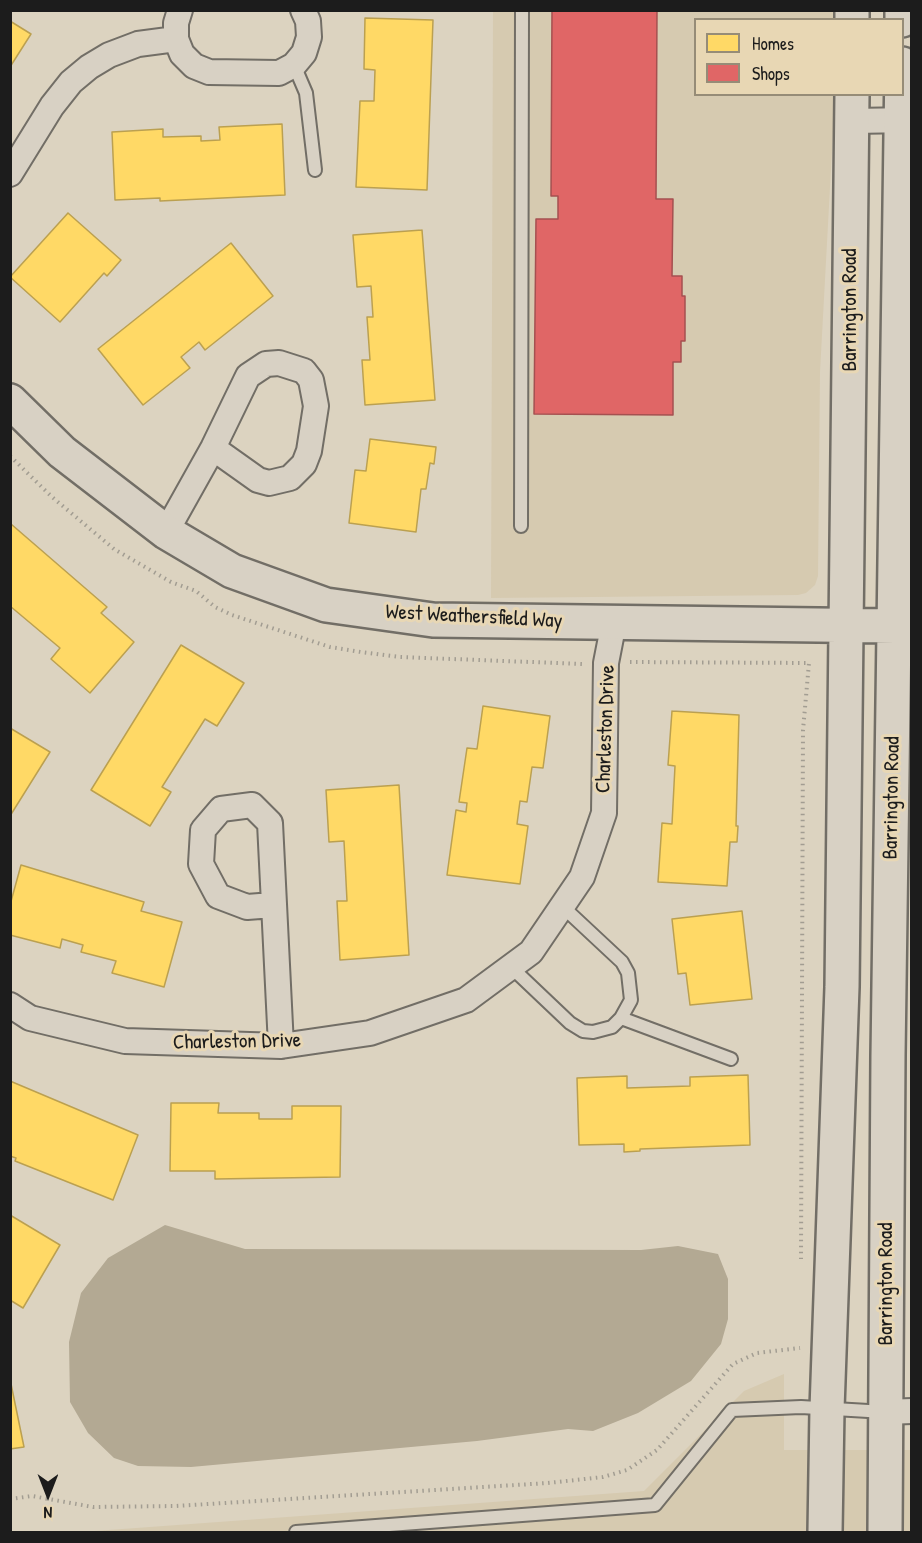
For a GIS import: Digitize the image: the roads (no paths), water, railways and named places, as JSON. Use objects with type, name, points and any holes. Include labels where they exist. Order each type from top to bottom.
[{"type":"main road","name":"Barrington Road","points":[[885,1533],[898,1412],[907,121],[904,78]]},
{"type":"main road","name":"Barrington Road","points":[[825,1533],[827,1409],[842,987],[848,625],[852,108]]},
{"type":"main road","name":"West Weathersfield Way","points":[[10,401],[62,452],[166,532],[232,571],[326,604],[433,620],[903,626]]},
{"type":"street","points":[[180,10],[176,23],[176,39],[182,54],[194,66],[209,72],[279,73],[294,65],[304,53],[309,37],[308,21],[303,10]]},
{"type":"street","points":[[10,174],[52,106],[71,82],[89,67],[109,55],[138,44],[176,39]]},
{"type":"street","points":[[852,108],[907,121]]},
{"type":"street","points":[[166,532],[213,448],[248,376],[266,364],[294,366],[304,371],[311,380],[316,406],[309,451],[304,464],[290,478],[270,483],[258,480],[213,448]]},
{"type":"street","name":"Charleston Drive","points":[[10,1005],[30,1018],[125,1041],[281,1046],[369,1033],[466,1000],[531,952],[582,877],[604,813],[606,663],[614,622]]},
{"type":"street","points":[[273,905],[281,1046]]},
{"type":"lane","points":[[521,526],[522,10]]},
{"type":"lane","points":[[294,65],[306,93],[315,170]]},
{"type":"lane","points":[[511,967],[570,1023],[583,1031],[593,1032],[612,1027],[621,1018],[631,999],[628,973],[621,962],[562,906]]},
{"type":"lane","points":[[621,1018],[731,1059]]},
{"type":"lane","points":[[296,1533],[655,1505],[732,1410],[801,1407],[898,1412]]}]
